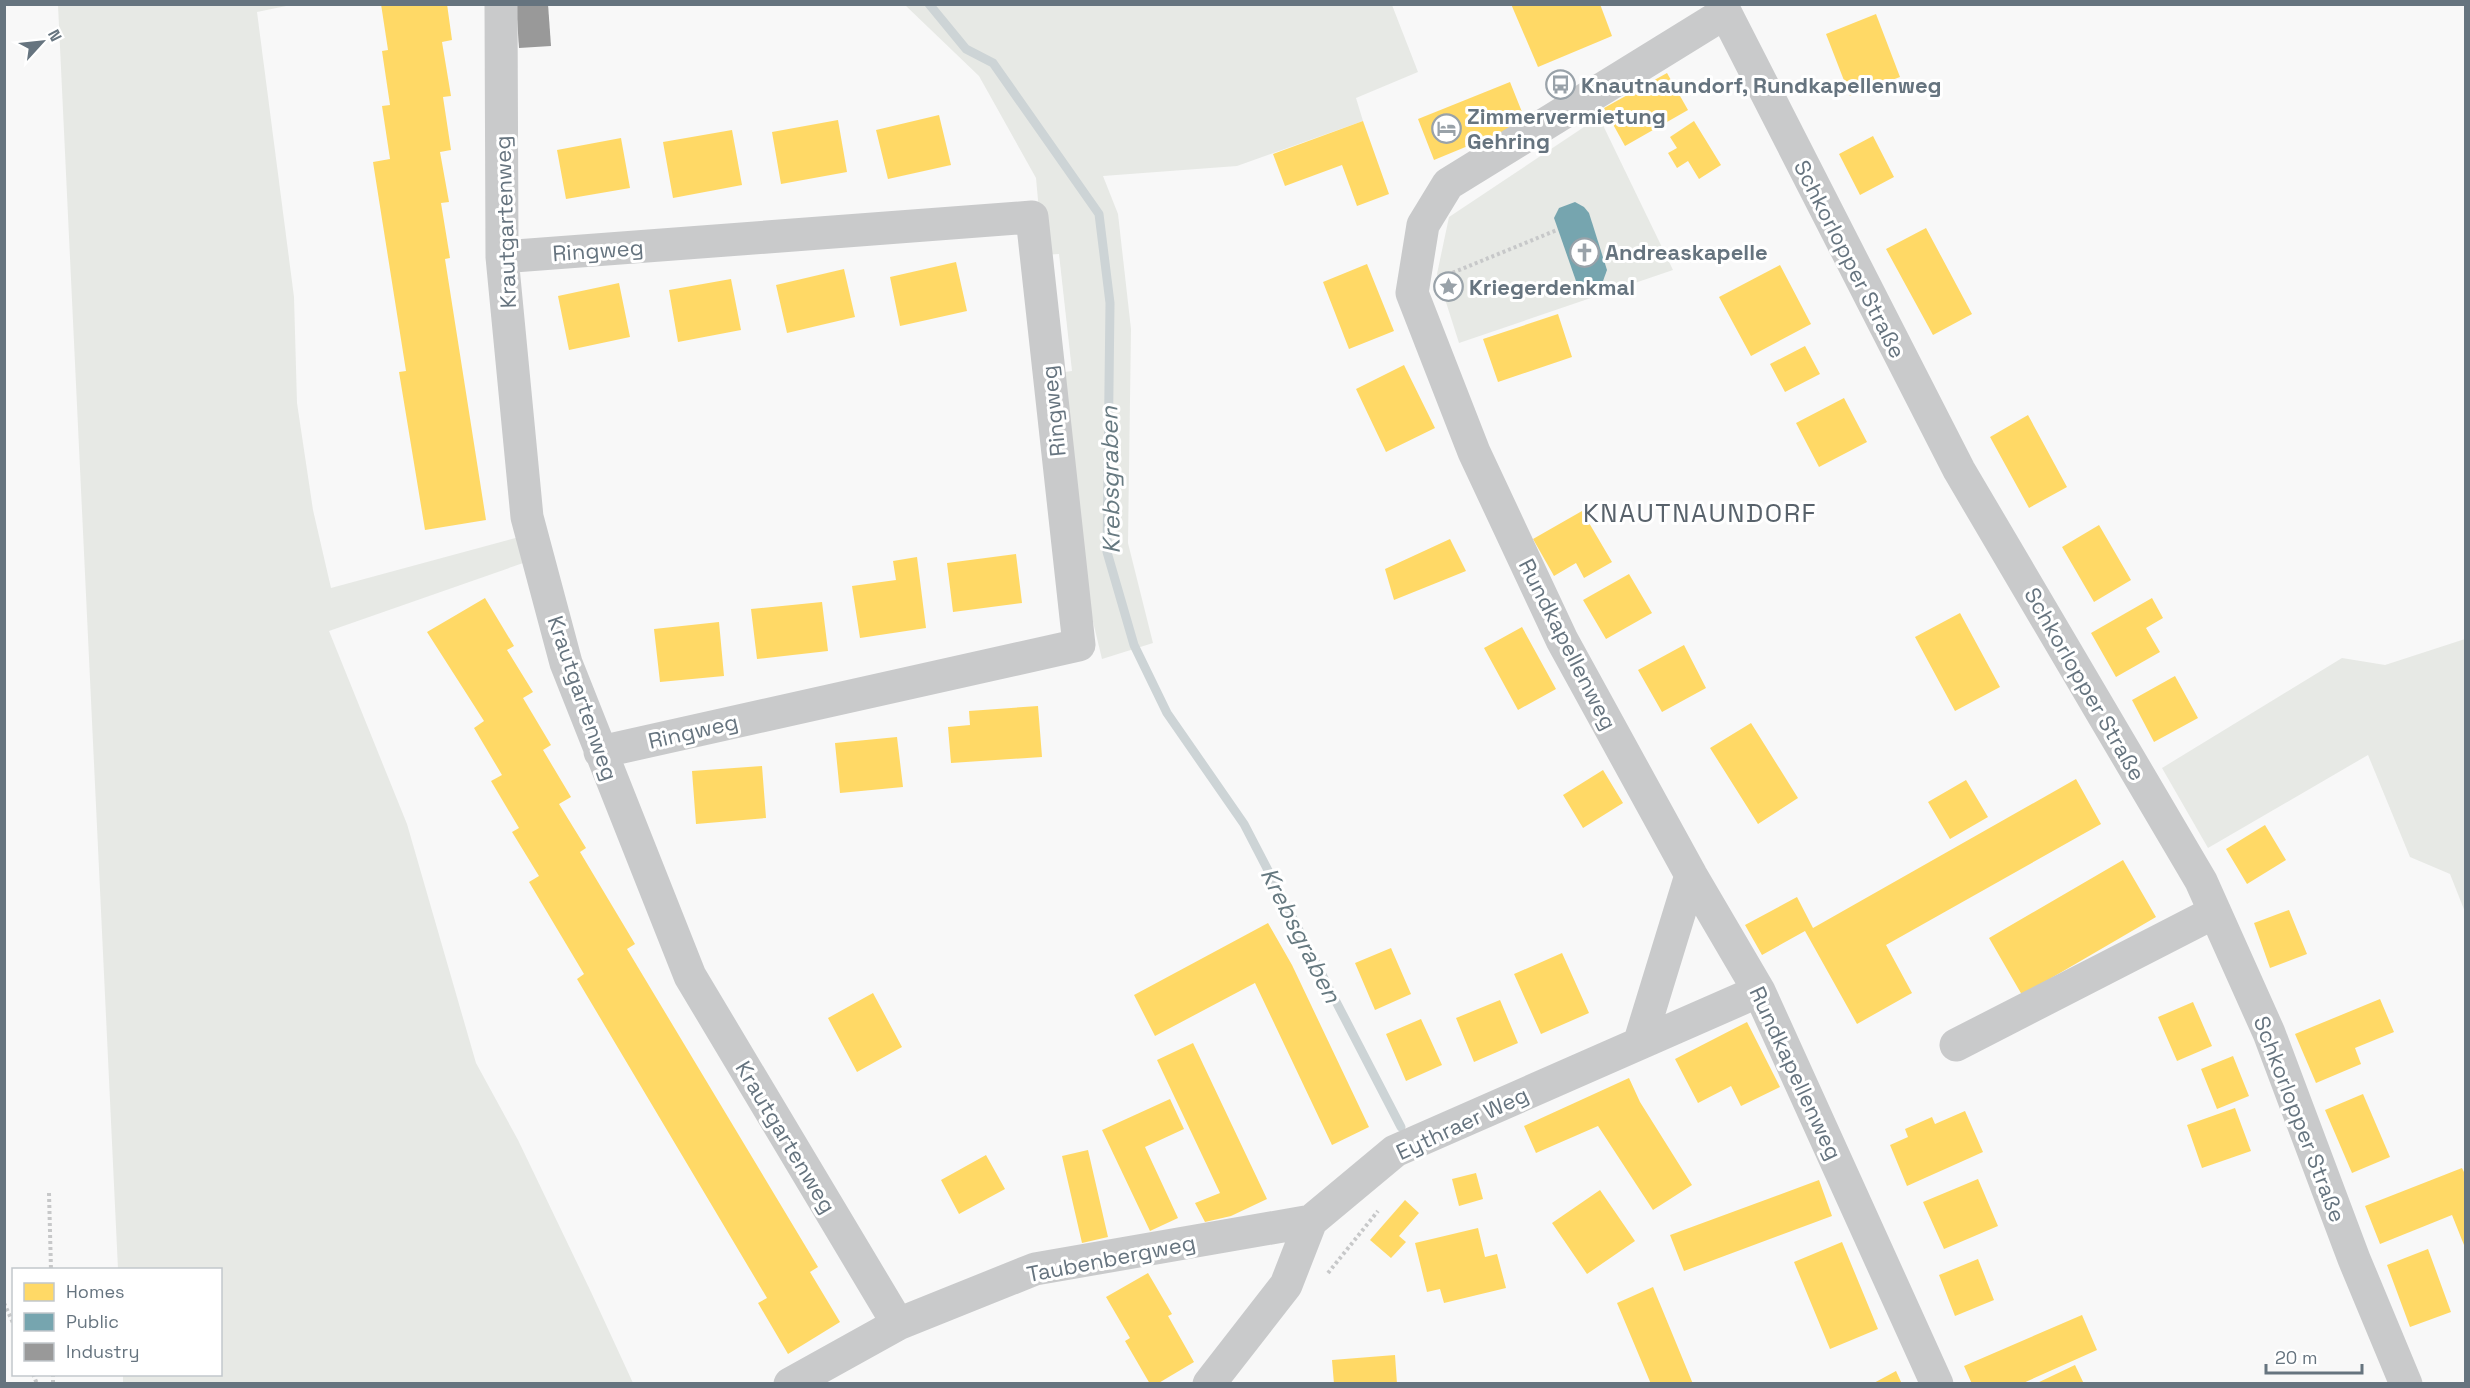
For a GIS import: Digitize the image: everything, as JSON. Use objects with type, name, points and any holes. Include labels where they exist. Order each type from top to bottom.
[{"type":"street","name":"Krautgartenweg","points":[[501,4],[502,257],[527,517],[566,663],[690,976],[898,1324]]},
{"type":"street","name":"Rundkapellenweg","points":[[1723,9],[1448,184],[1423,225],[1412,293],[1474,452],[1562,640],[1691,875],[1759,991],[1937,1383]]},
{"type":"street","name":"Schkorlopper Straße","points":[[1723,9],[1959,470],[2201,881],[2269,1032],[2354,1259],[2406,1383]]},
{"type":"street","name":"Ringweg","points":[[502,257],[1032,217],[1078,645],[600,752]]},
{"type":"street","points":[[1640,1041],[1691,875]]},
{"type":"street","points":[[1956,1045],[2215,912]]},
{"type":"street","name":"Eythraer Weg","points":[[1209,1383],[1286,1285],[1311,1221],[1395,1152],[1640,1041],[1759,991]]},
{"type":"street","name":"Taubenbergweg","points":[[790,1383],[898,1324],[1035,1269],[1311,1221]]},
{"type":"path","points":[[1438,279],[1557,230]]},
{"type":"path","points":[[49,1193],[51,1268]]},
{"type":"path","points":[[4,1302],[12,1320]]},
{"type":"shaded area","points":[[58,5],[291,5],[257,12],[294,297],[297,403],[313,510],[331,588],[523,536],[529,561],[329,631],[407,824],[476,1063],[518,1140],[633,1383],[123,1383],[123,1376],[222,1376],[222,1268],[118,1268]]},
{"type":"shaded area","points":[[905,5],[1392,5],[1418,72],[1356,98],[1363,121],[1237,166],[1103,176],[1118,214],[1131,329],[1128,543],[1153,643],[1102,659],[1077,555],[1057,373],[1072,371],[1059,254],[1043,255],[1036,178],[979,76]]},
{"type":"shaded area","points":[[1599,117],[1673,270],[1459,343],[1437,274],[1449,217]]},
{"type":"shaded area","points":[[2465,639],[2465,912],[2450,874],[2410,857],[2368,755],[2208,848],[2162,768],[2342,658],[2385,665]]},
{"type":"building: Homes","points":[[381,4],[447,4],[452,40],[442,42],[451,96],[443,97],[451,150],[440,152],[449,202],[441,203],[450,258],[445,259],[486,520],[425,530],[399,372],[406,371],[373,162],[390,159],[382,106],[390,105],[382,51],[388,50]]},
{"type":"building: Homes","points":[[1511,4],[1600,4],[1612,36],[1538,67]]},
{"type":"building: Homes","points":[[1876,14],[1900,77],[1850,96],[1826,34]]},
{"type":"building: Homes","points":[[1667,73],[1688,110],[1625,146],[1604,108]]},
{"type":"building: Homes","points":[[1510,82],[1526,122],[1434,160],[1418,119]]},
{"type":"building: Homes","points":[[939,115],[951,165],[888,179],[876,130]]},
{"type":"building: Homes","points":[[838,120],[847,172],[781,184],[772,132]]},
{"type":"building: Homes","points":[[1363,121],[1389,194],[1357,206],[1342,165],[1285,186],[1273,154]]},
{"type":"building: Homes","points":[[1694,121],[1721,165],[1699,179],[1688,161],[1677,168],[1668,153],[1677,148],[1670,137]]},
{"type":"building: Homes","points":[[732,130],[742,185],[673,198],[663,142]]},
{"type":"building: Homes","points":[[1873,136],[1894,177],[1860,195],[1839,154]]},
{"type":"building: Homes","points":[[621,138],[630,188],[566,199],[557,150]]},
{"type":"building: Homes","points":[[1926,228],[1972,314],[1933,335],[1886,249]]},
{"type":"building: Homes","points":[[956,262],[967,311],[900,326],[890,277]]},
{"type":"building: Homes","points":[[1367,264],[1394,331],[1349,349],[1323,282]]},
{"type":"building: Homes","points":[[1780,265],[1811,324],[1751,356],[1719,297]]},
{"type":"building: Homes","points":[[844,269],[855,317],[787,333],[776,285]]},
{"type":"building: Homes","points":[[731,279],[741,330],[678,342],[669,290]]},
{"type":"building: Homes","points":[[619,283],[630,337],[569,350],[558,296]]},
{"type":"building: Homes","points":[[1558,314],[1572,357],[1498,382],[1483,339]]},
{"type":"building: Homes","points":[[1805,346],[1820,374],[1785,392],[1770,364]]},
{"type":"building: Homes","points":[[1404,365],[1435,428],[1386,452],[1356,389]]},
{"type":"building: Homes","points":[[1844,398],[1867,442],[1819,467],[1796,423]]},
{"type":"building: Homes","points":[[2028,415],[2067,487],[2029,508],[1990,437]]},
{"type":"building: Homes","points":[[1582,511],[1612,562],[1584,578],[1576,563],[1554,576],[1533,539]]},
{"type":"building: Homes","points":[[2099,525],[2131,580],[2094,602],[2062,547]]},
{"type":"building: Homes","points":[[1450,539],[1466,571],[1394,600],[1385,569]]},
{"type":"building: Homes","points":[[1016,554],[1022,603],[953,612],[947,563]]},
{"type":"building: Homes","points":[[917,557],[926,628],[860,638],[852,586],[896,580],[893,561]]},
{"type":"building: Homes","points":[[1629,574],[1652,613],[1606,639],[1583,600]]},
{"type":"building: Homes","points":[[485,598],[514,646],[507,650],[533,692],[523,698],[551,745],[543,750],[571,797],[559,804],[586,848],[580,852],[635,944],[627,949],[818,1267],[810,1272],[840,1322],[788,1354],[758,1303],[767,1298],[577,979],[584,974],[529,882],[539,876],[512,832],[519,828],[491,781],[502,775],[474,728],[484,721],[427,632]]},
{"type":"building: Homes","points":[[2152,598],[2163,618],[2146,628],[2160,652],[2116,677],[2091,633]]},
{"type":"building: Homes","points":[[822,602],[828,651],[757,659],[751,609]]},
{"type":"building: Homes","points":[[1960,613],[2000,687],[1955,711],[1915,637]]},
{"type":"building: Homes","points":[[719,622],[724,676],[660,682],[654,629]]},
{"type":"building: Homes","points":[[1522,627],[1556,689],[1518,710],[1484,648]]},
{"type":"building: Homes","points":[[1684,645],[1706,688],[1662,712],[1638,670]]},
{"type":"building: Homes","points":[[2175,676],[2198,718],[2154,742],[2132,700]]},
{"type":"building: Homes","points":[[1038,706],[1042,757],[951,763],[948,727],[970,725],[969,711]]},
{"type":"building: Homes","points":[[1751,723],[1798,798],[1758,824],[1710,748]]},
{"type":"building: Homes","points":[[897,737],[903,787],[840,793],[835,743]]},
{"type":"building: Homes","points":[[762,766],[766,818],[696,824],[692,771]]},
{"type":"building: Homes","points":[[1603,770],[1623,803],[1583,828],[1563,795]]},
{"type":"building: Homes","points":[[2076,779],[2101,824],[1886,945],[1912,993],[1857,1024],[1805,931],[1762,955],[1745,925],[1797,897],[1813,928]]},
{"type":"building: Homes","points":[[1966,780],[1988,817],[1950,839],[1928,802]]},
{"type":"building: Homes","points":[[2265,825],[2286,860],[2247,884],[2226,849]]},
{"type":"building: Homes","points":[[2123,860],[2156,917],[2022,995],[1989,938]]},
{"type":"building: Homes","points":[[2289,910],[2307,954],[2270,968],[2254,923]]},
{"type":"building: Homes","points":[[1268,923],[1292,965],[1369,1127],[1332,1145],[1255,983],[1155,1036],[1134,995]]},
{"type":"building: Homes","points":[[1391,948],[1411,994],[1375,1010],[1355,963]]},
{"type":"building: Homes","points":[[1562,953],[1589,1013],[1541,1034],[1514,974]]},
{"type":"building: Homes","points":[[873,993],[902,1047],[857,1072],[828,1018]]},
{"type":"building: Homes","points":[[2380,999],[2394,1032],[2355,1048],[2361,1064],[2316,1083],[2295,1034]]},
{"type":"building: Homes","points":[[1500,1000],[1518,1043],[1474,1062],[1456,1018]]},
{"type":"building: Homes","points":[[2193,1002],[2212,1046],[2177,1061],[2158,1017]]},
{"type":"building: Homes","points":[[1421,1019],[1442,1065],[1406,1081],[1386,1034]]},
{"type":"building: Homes","points":[[1747,1022],[1780,1087],[1741,1106],[1731,1086],[1698,1103],[1675,1059]]},
{"type":"building: Homes","points":[[1193,1043],[1267,1199],[1231,1216],[1205,1222],[1195,1203],[1220,1193],[1157,1060]]},
{"type":"building: Homes","points":[[2233,1056],[2249,1096],[2217,1109],[2201,1069]]},
{"type":"building: Homes","points":[[1629,1078],[1640,1102],[1692,1185],[1653,1210],[1598,1126],[1536,1153],[1524,1126]]},
{"type":"building: Homes","points":[[2363,1094],[2390,1157],[2352,1173],[2325,1110]]},
{"type":"building: Homes","points":[[1170,1099],[1184,1129],[1145,1147],[1178,1218],[1150,1231],[1102,1130]]},
{"type":"building: Homes","points":[[2235,1108],[2251,1151],[2202,1168],[2187,1125]]},
{"type":"building: Homes","points":[[1965,1111],[1983,1152],[1907,1186],[1890,1145],[1908,1137],[1905,1129],[1932,1117],[1935,1124]]},
{"type":"building: Homes","points":[[1088,1150],[1108,1237],[1082,1243],[1062,1156]]},
{"type":"building: Homes","points":[[986,1155],[1005,1189],[959,1214],[941,1180]]},
{"type":"building: Homes","points":[[2462,1168],[2466,1176],[2466,1250],[2452,1215],[2380,1244],[2365,1206]]},
{"type":"building: Homes","points":[[1476,1173],[1483,1199],[1459,1206],[1452,1179]]},
{"type":"building: Homes","points":[[1978,1179],[1998,1226],[1944,1249],[1923,1202]]},
{"type":"building: Homes","points":[[1819,1180],[1832,1216],[1684,1271],[1670,1235]]},
{"type":"building: Homes","points":[[1600,1190],[1635,1241],[1587,1274],[1552,1223]]},
{"type":"building: Homes","points":[[1405,1200],[1419,1213],[1399,1236],[1406,1242],[1391,1258],[1370,1240]]},
{"type":"building: Homes","points":[[1478,1228],[1485,1257],[1497,1254],[1506,1288],[1444,1303],[1440,1289],[1427,1292],[1415,1243]]},
{"type":"building: Homes","points":[[1842,1242],[1878,1329],[1830,1349],[1794,1262]]},
{"type":"building: Homes","points":[[2428,1249],[2451,1312],[2410,1327],[2387,1265]]},
{"type":"building: Homes","points":[[1978,1259],[1994,1300],[1955,1316],[1939,1275]]},
{"type":"building: Homes","points":[[1148,1273],[1172,1314],[1168,1316],[1194,1362],[1157,1384],[1150,1384],[1125,1341],[1130,1338],[1106,1297]]},
{"type":"building: Homes","points":[[1653,1287],[1693,1384],[1651,1384],[1617,1303]]},
{"type":"building: Homes","points":[[2082,1315],[2097,1350],[2021,1384],[1972,1384],[1964,1366]]},
{"type":"building: Homes","points":[[1395,1355],[1397,1384],[1334,1384],[1332,1360]]},
{"type":"building: Homes","points":[[2075,1365],[2084,1384],[2035,1384]]},
{"type":"building: Homes","points":[[1896,1371],[1902,1384],[1872,1384]]},
{"type":"building: Public","name":"Andreaskapelle","points":[[1575,202],[1589,213],[1607,270],[1603,281],[1586,288],[1576,281],[1554,218],[1559,208]]},
{"type":"building: Industry","points":[[516,4],[548,4],[551,46],[519,48]]},
{"type":"waterway","name":"Krebsgraben","points":[[929,4],[966,49],[993,63],[1099,214],[1110,303],[1107,552],[1134,645],[1167,713],[1244,824],[1401,1127]]},
{"type":"place","name":"Knautnaundorf, Rundkapellenweg","points":[[1560,85]]},
{"type":"place","name":"Zimmervermietung Gehring","points":[[1446,129]]},
{"type":"place","name":"Andreaskapelle","points":[[1584,252]]},
{"type":"place","name":"Kriegerdenkmal","points":[[1448,287]]},
{"type":"district","name":"KNAUTNAUNDORF","points":[[1700,513]]}]
